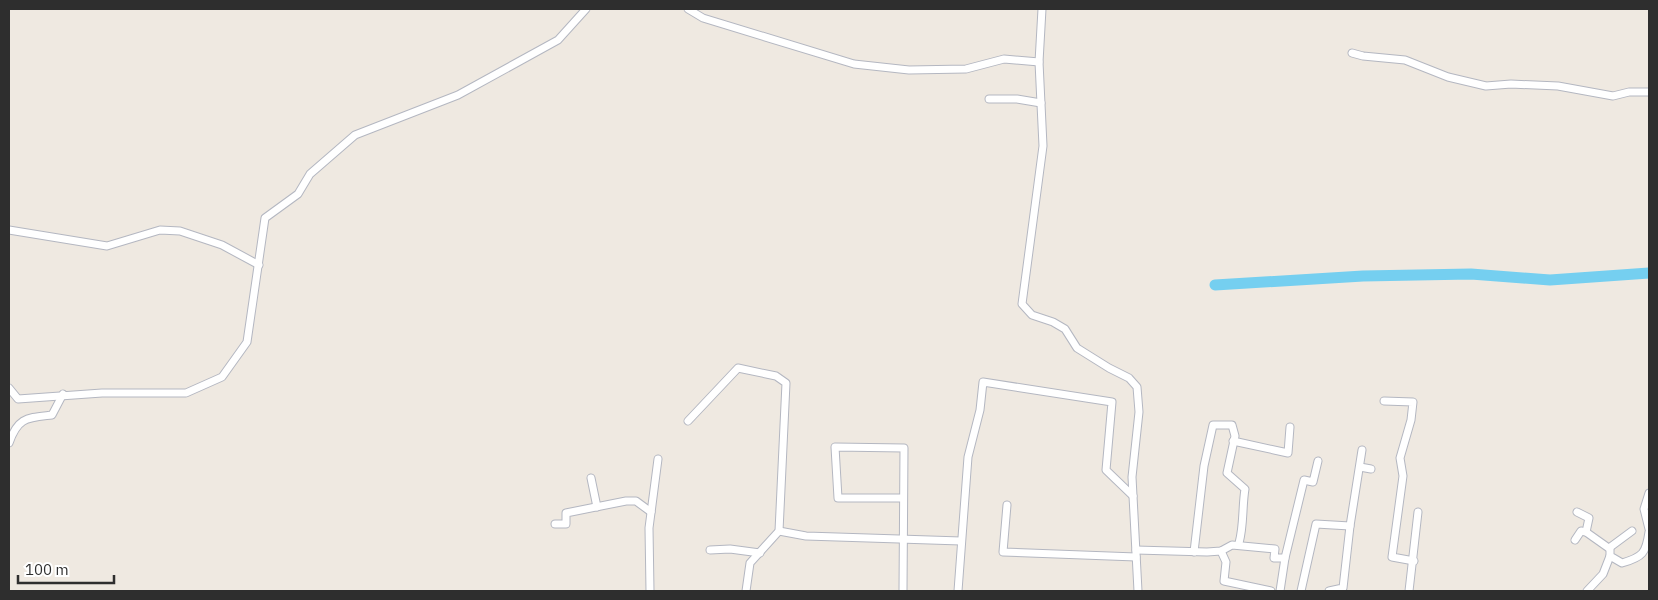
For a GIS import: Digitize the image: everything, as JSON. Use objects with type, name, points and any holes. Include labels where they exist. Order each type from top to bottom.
[{"type":"street","points":[[9,388],[18,399],[63,394],[186,393],[222,377],[247,342],[266,218],[298,194],[310,174],[355,135],[458,95],[558,40],[586,9]]},
{"type":"street","points":[[688,9],[703,18],[854,64],[909,70],[966,69],[1004,59],[1039,62]]},
{"type":"street","points":[[1042,9],[1039,62],[1042,146],[1022,304],[1032,315],[1053,322],[1064,329],[1077,348],[1129,378],[1137,386],[1139,412],[1132,477],[1138,591]]},
{"type":"street","points":[[1352,53],[1363,56],[1405,60],[1448,77],[1486,86],[1511,84],[1558,86],[1613,96],[1629,92],[1649,92]]},
{"type":"street","points":[[989,99],[1017,99],[1041,103]]},
{"type":"street","points":[[9,230],[107,246],[160,230],[180,231],[222,245],[259,265]]},
{"type":"street","points":[[688,421],[738,368],[776,376],[786,383],[779,531],[750,563],[746,591]]},
{"type":"street","points":[[958,591],[968,457],[980,410],[983,382],[1112,402],[1106,470],[1133,496]]},
{"type":"street","points":[[9,443],[18,424],[27,418],[52,415],[63,394]]},
{"type":"street","points":[[1384,400],[1413,402],[1411,420],[1400,458],[1402,476],[1392,557],[1414,561]]},
{"type":"street","points":[[1194,552],[1204,466],[1213,425],[1232,425],[1233,441],[1227,473],[1245,489],[1241,512],[1243,528],[1239,543]]},
{"type":"street","points":[[1233,441],[1288,452],[1290,427]]},
{"type":"street","points":[[902,498],[838,498],[836,447],[904,448],[902,498],[904,591]]},
{"type":"street","points":[[1329,591],[1343,588],[1350,526],[1362,450]]},
{"type":"street","points":[[650,591],[649,528],[658,459]]},
{"type":"street","points":[[1280,591],[1284,558],[1304,480],[1313,482],[1318,461]]},
{"type":"street","points":[[1360,467],[1371,469]]},
{"type":"street","points":[[591,478],[597,507]]},
{"type":"street","points":[[1575,540],[1581,531],[1586,532],[1622,562],[1638,558],[1647,548],[1649,530],[1644,509],[1649,493]]},
{"type":"street","points":[[555,524],[566,524],[566,513],[636,501],[651,512]]},
{"type":"street","points":[[1007,505],[1003,552],[1136,554],[1221,551],[1232,545],[1275,549],[1274,558],[1284,558]]},
{"type":"street","points":[[1409,591],[1414,561],[1418,512]]},
{"type":"street","points":[[1577,512],[1590,518],[1586,532]]},
{"type":"street","points":[[1302,591],[1316,524],[1350,526]]},
{"type":"street","points":[[779,531],[806,536],[961,541]]},
{"type":"street","points":[[1587,591],[1603,574],[1610,552],[1632,531]]},
{"type":"street","points":[[710,550],[730,549],[760,553]]},
{"type":"street","points":[[1221,551],[1226,562],[1224,580],[1272,591]]},
{"type":"waterway","points":[[1215,285],[1363,276],[1471,274],[1550,280],[1649,273]]}]
